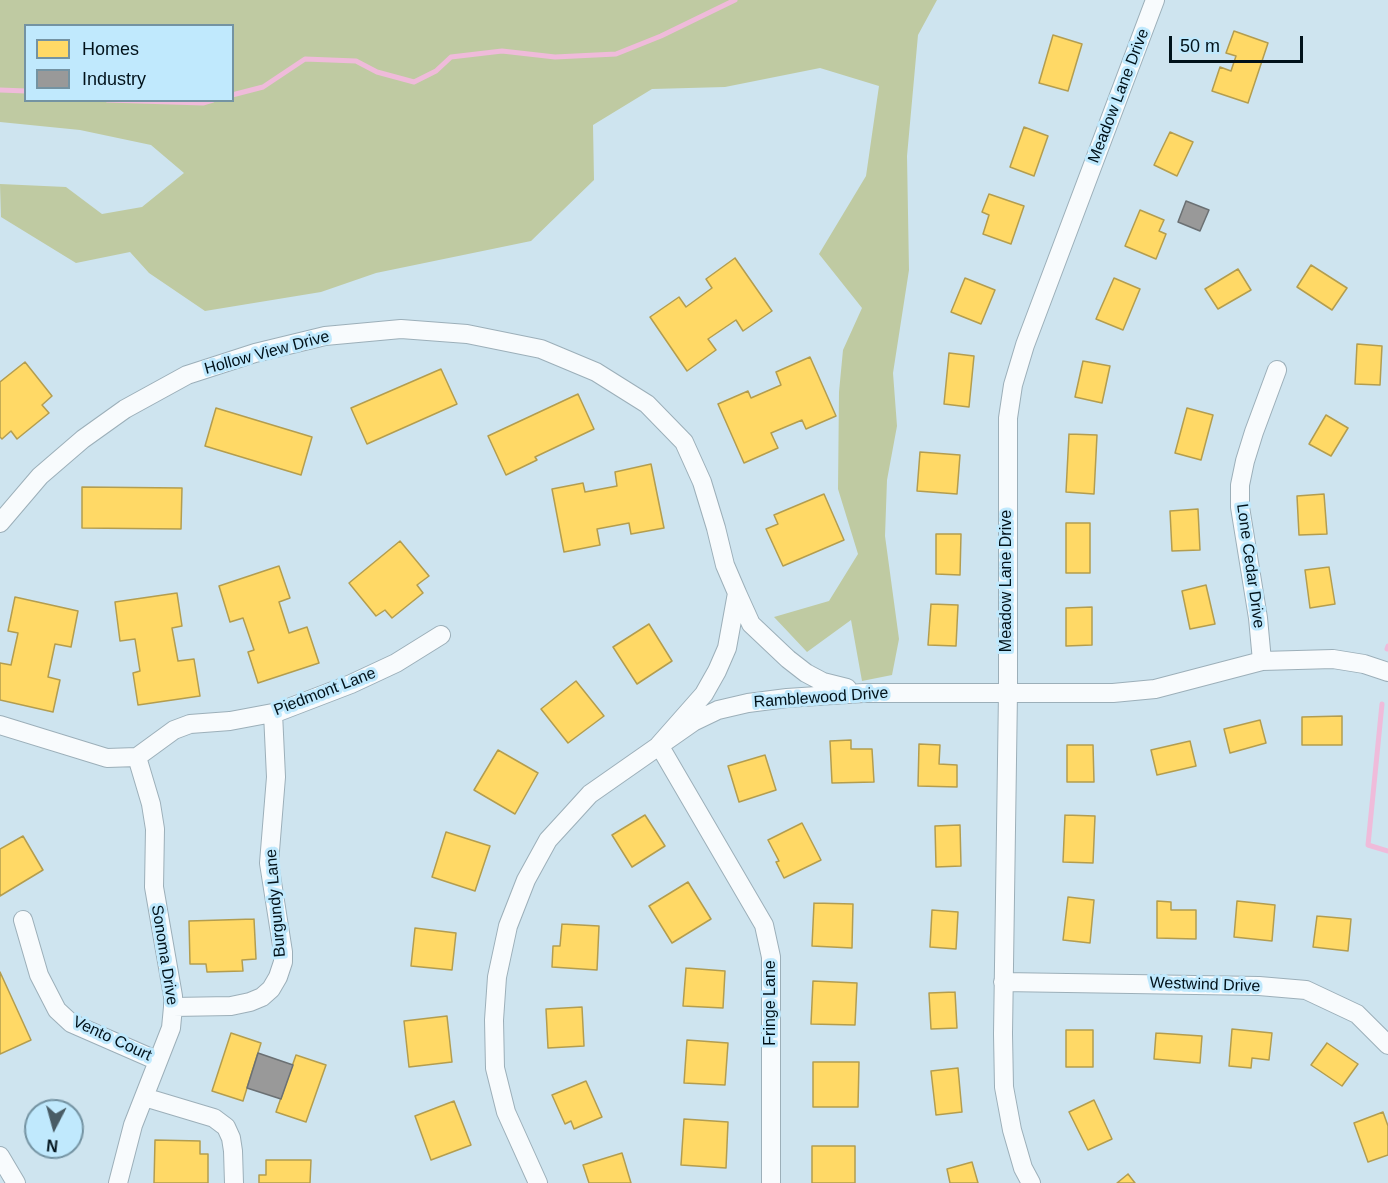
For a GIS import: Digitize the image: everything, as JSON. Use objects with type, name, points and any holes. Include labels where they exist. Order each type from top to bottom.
[{"type":"street","name":"Meadow Lane Drive","points":[[1031,1183],[1023,1168],[1012,1130],[1004,1087],[1008,418],[1013,385],[1025,345],[1155,0]]},
{"type":"street","name":"Hollow View Drive","points":[[3,513],[40,476],[83,439],[125,409],[187,375],[255,353],[325,336],[401,329],[466,334],[541,349],[596,372],[647,404],[684,442],[702,482],[717,528],[725,565],[751,624],[806,673],[823,682],[863,693]]},
{"type":"street","name":"Lone Cedar Drive","points":[[1262,661],[1258,618],[1240,507],[1240,485],[1254,432],[1277,370]]},
{"type":"street","points":[[659,745],[704,694],[717,671],[726,648],[737,593]]},
{"type":"street","name":"Piedmont Lane","points":[[137,757],[174,730],[190,724],[230,721],[273,713],[351,684],[396,663],[441,635]]},
{"type":"street","name":"Ramblewood Drive","points":[[538,1183],[506,1112],[495,1068],[494,1020],[497,977],[508,926],[526,880],[548,840],[590,794],[693,722],[718,710],[787,698],[863,693],[1113,693],[1155,689],[1262,661],[1333,659],[1364,664],[1388,672]]},
{"type":"street","name":"Burgundy Lane","points":[[173,1007],[231,1006],[250,1002],[262,997],[278,978],[283,962],[283,951],[269,864],[276,768],[273,713]]},
{"type":"street","points":[[0,725],[107,758],[137,757]]},
{"type":"street","name":"Fringe Lane","points":[[659,745],[764,925],[771,957],[771,1183]]},
{"type":"street","name":"Sonoma Drive","points":[[118,1183],[133,1125],[171,1028],[173,1007],[154,888],[155,829],[151,804],[137,757]]},
{"type":"street","name":"Vento Court","points":[[23,920],[39,975],[57,1010],[71,1023],[158,1061]]},
{"type":"street","name":"Westwind Drive","points":[[1003,982],[1236,986],[1306,990],[1357,1014],[1388,1045]]},
{"type":"street","points":[[144,1097],[214,1118],[226,1127],[233,1151],[234,1183]]},
{"type":"street","points":[[0,1156],[16,1183]]},
{"type":"green space","points":[[0,0],[937,0],[918,35],[907,156],[909,270],[893,373],[897,426],[887,480],[885,536],[899,639],[892,675],[862,681],[851,620],[807,652],[774,617],[829,601],[858,554],[838,489],[839,392],[843,350],[862,308],[819,254],[866,176],[879,86],[820,68],[725,87],[652,89],[593,125],[594,180],[531,241],[376,273],[321,292],[205,311],[149,273],[130,252],[76,263],[1,217],[0,184],[66,187],[102,214],[142,207],[184,173],[151,145],[80,130],[0,122]]},
{"type":"building: Homes","points":[[1234,31],[1268,43],[1248,103],[1212,91],[1220,67],[1231,71],[1236,56],[1226,53]]},
{"type":"building: Homes","points":[[1053,35],[1082,44],[1068,91],[1039,83]]},
{"type":"building: Homes","points":[[1024,127],[1048,136],[1034,176],[1010,167]]},
{"type":"building: Homes","points":[[1170,132],[1193,142],[1177,176],[1154,165]]},
{"type":"building: Homes","points":[[989,194],[1024,206],[1011,244],[983,234],[989,215],[982,212]]},
{"type":"building: Homes","points":[[1140,210],[1164,220],[1159,231],[1166,234],[1156,259],[1125,246]]},
{"type":"building: Homes","points":[[735,258],[772,311],[743,331],[736,320],[708,339],[716,350],[687,371],[650,317],[679,297],[686,307],[712,288],[706,279]]},
{"type":"building: Homes","points":[[1311,265],[1347,288],[1332,310],[1297,287]]},
{"type":"building: Homes","points":[[1238,269],[1251,290],[1218,309],[1205,289]]},
{"type":"building: Homes","points":[[965,278],[995,290],[981,324],[951,312]]},
{"type":"building: Homes","points":[[1114,278],[1140,289],[1123,330],[1096,319]]},
{"type":"building: Homes","points":[[1357,344],[1382,346],[1380,385],[1355,384]]},
{"type":"building: Homes","points":[[949,353],[974,356],[969,407],[944,404]]},
{"type":"building: Homes","points":[[810,357],[836,416],[806,429],[802,420],[771,433],[778,448],[744,463],[718,404],[748,391],[751,398],[781,385],[776,372]]},
{"type":"building: Homes","points":[[1083,361],[1110,366],[1102,403],[1075,397]]},
{"type":"building: Homes","points":[[25,362],[52,396],[42,405],[49,413],[17,439],[11,431],[2,439],[0,437],[0,382]]},
{"type":"building: Homes","points":[[441,369],[457,404],[367,444],[351,408]]},
{"type":"building: Homes","points":[[578,394],[594,429],[535,457],[537,460],[506,475],[488,436]]},
{"type":"building: Homes","points":[[216,408],[312,437],[301,475],[205,446]]},
{"type":"building: Homes","points":[[1187,408],[1213,415],[1201,460],[1175,453]]},
{"type":"building: Homes","points":[[1326,415],[1348,428],[1331,456],[1309,444]]},
{"type":"building: Homes","points":[[1069,434],[1097,435],[1094,494],[1066,492]]},
{"type":"building: Homes","points":[[920,452],[960,455],[957,494],[917,491]]},
{"type":"building: Homes","points":[[651,464],[664,528],[631,534],[629,523],[597,529],[600,545],[564,552],[552,489],[583,483],[585,492],[617,486],[615,472]]},
{"type":"building: Homes","points":[[82,487],[182,488],[181,529],[82,528]]},
{"type":"building: Homes","points":[[824,494],[844,540],[783,566],[766,529],[778,524],[774,515]]},
{"type":"building: Homes","points":[[1324,494],[1327,534],[1299,535],[1297,496]]},
{"type":"building: Homes","points":[[1198,509],[1200,550],[1172,551],[1170,511]]},
{"type":"building: Homes","points":[[1066,523],[1090,523],[1090,573],[1066,573]]},
{"type":"building: Homes","points":[[936,534],[961,534],[960,575],[936,574]]},
{"type":"building: Homes","points":[[400,541],[429,576],[417,585],[423,593],[392,618],[385,610],[376,616],[349,583]]},
{"type":"building: Homes","points":[[279,566],[290,598],[279,602],[289,633],[307,627],[319,663],[258,683],[248,652],[254,650],[243,618],[230,622],[219,586]]},
{"type":"building: Homes","points":[[1329,567],[1335,604],[1310,608],[1305,570]]},
{"type":"building: Homes","points":[[1206,585],[1215,624],[1190,629],[1182,591]]},
{"type":"building: Homes","points":[[177,593],[182,626],[172,628],[178,661],[194,659],[200,696],[138,705],[133,673],[140,671],[135,639],[120,641],[115,602]]},
{"type":"building: Homes","points":[[15,597],[78,611],[71,647],[55,644],[48,677],[60,680],[53,712],[0,700],[0,663],[11,665],[18,633],[8,631]]},
{"type":"building: Homes","points":[[931,604],[958,605],[956,646],[928,645]]},
{"type":"building: Homes","points":[[1092,607],[1092,645],[1066,646],[1066,608]]},
{"type":"building: Homes","points":[[649,624],[672,661],[637,684],[613,647]]},
{"type":"building: Homes","points":[[576,681],[604,716],[568,743],[541,709]]},
{"type":"building: Homes","points":[[1342,716],[1342,745],[1302,745],[1302,717]]},
{"type":"building: Homes","points":[[1260,720],[1266,743],[1230,753],[1224,729]]},
{"type":"building: Homes","points":[[851,740],[851,749],[872,749],[874,782],[832,783],[830,741]]},
{"type":"building: Homes","points":[[1190,741],[1196,766],[1157,775],[1151,750]]},
{"type":"building: Homes","points":[[919,744],[940,745],[939,764],[957,765],[957,787],[918,786]]},
{"type":"building: Homes","points":[[1067,745],[1093,745],[1094,782],[1067,782]]},
{"type":"building: Homes","points":[[498,750],[538,773],[515,814],[474,790]]},
{"type":"building: Homes","points":[[765,755],[776,790],[739,802],[728,766]]},
{"type":"building: Homes","points":[[645,815],[665,846],[632,867],[612,835]]},
{"type":"building: Homes","points":[[1065,815],[1095,816],[1093,863],[1063,862]]},
{"type":"building: Homes","points":[[802,823],[821,860],[784,878],[776,862],[779,861],[768,840]]},
{"type":"building: Homes","points":[[960,825],[961,866],[936,867],[935,826]]},
{"type":"building: Homes","points":[[446,832],[490,846],[475,891],[432,877]]},
{"type":"building: Homes","points":[[23,836],[43,870],[0,896],[0,849]]},
{"type":"building: Homes","points":[[688,882],[711,919],[672,943],[649,906]]},
{"type":"building: Homes","points":[[1068,897],[1094,900],[1090,943],[1063,940]]},
{"type":"building: Homes","points":[[1157,901],[1171,902],[1171,910],[1196,910],[1196,939],[1157,938]]},
{"type":"building: Homes","points":[[1237,901],[1275,905],[1272,941],[1234,937]]},
{"type":"building: Homes","points":[[814,903],[853,904],[852,948],[812,946]]},
{"type":"building: Homes","points":[[932,910],[958,912],[956,949],[930,947]]},
{"type":"building: Homes","points":[[1317,916],[1351,919],[1348,951],[1313,947]]},
{"type":"building: Homes","points":[[254,919],[256,959],[242,960],[243,971],[207,972],[206,964],[190,964],[189,921]]},
{"type":"building: Homes","points":[[562,924],[599,926],[597,970],[552,967],[553,946],[560,946]]},
{"type":"building: Homes","points":[[415,928],[456,933],[452,970],[411,966]]},
{"type":"building: Homes","points":[[686,968],[725,971],[723,1008],[683,1006]]},
{"type":"building: Homes","points":[[0,972],[31,1040],[0,1054]]},
{"type":"building: Homes","points":[[813,981],[857,983],[855,1025],[811,1024]]},
{"type":"building: Homes","points":[[955,992],[957,1028],[931,1029],[929,993]]},
{"type":"building: Homes","points":[[582,1007],[584,1046],[548,1048],[546,1009]]},
{"type":"building: Homes","points":[[447,1016],[452,1062],[409,1067],[404,1021]]},
{"type":"building: Homes","points":[[1232,1029],[1272,1033],[1269,1060],[1252,1058],[1251,1068],[1229,1066]]},
{"type":"building: Homes","points":[[1066,1030],[1093,1030],[1093,1067],[1066,1067]]},
{"type":"building: Homes","points":[[231,1033],[261,1043],[243,1101],[212,1091]]},
{"type":"building: Homes","points":[[1156,1033],[1202,1036],[1200,1063],[1154,1059]]},
{"type":"building: Homes","points":[[687,1040],[728,1043],[725,1085],[684,1083]]},
{"type":"building: Homes","points":[[1327,1043],[1358,1064],[1342,1086],[1311,1065]]},
{"type":"building: Homes","points":[[296,1055],[326,1065],[306,1122],[276,1112]]},
{"type":"building: Homes","points":[[813,1062],[859,1062],[858,1107],[813,1107]]},
{"type":"building: Homes","points":[[958,1068],[962,1112],[936,1115],[931,1071]]},
{"type":"building: Homes","points":[[586,1081],[602,1117],[574,1129],[571,1121],[565,1124],[552,1095]]},
{"type":"building: Homes","points":[[1094,1100],[1112,1139],[1088,1150],[1069,1112]]},
{"type":"building: Homes","points":[[454,1101],[471,1145],[431,1160],[415,1116]]},
{"type":"building: Homes","points":[[1383,1112],[1388,1126],[1388,1155],[1368,1162],[1354,1123]]},
{"type":"building: Homes","points":[[684,1119],[728,1122],[726,1168],[681,1165]]},
{"type":"building: Homes","points":[[155,1140],[200,1141],[200,1154],[208,1154],[208,1183],[154,1183]]},
{"type":"building: Homes","points":[[812,1146],[855,1146],[855,1183],[812,1183]]},
{"type":"building: Homes","points":[[622,1153],[631,1183],[589,1183],[583,1165]]},
{"type":"building: Homes","points":[[266,1160],[311,1160],[310,1183],[259,1183],[259,1175],[266,1175]]},
{"type":"building: Homes","points":[[972,1162],[978,1183],[950,1183],[947,1169]]},
{"type":"building: Homes","points":[[1128,1174],[1135,1183],[1117,1183]]},
{"type":"building: Industry","points":[[1186,201],[1209,210],[1200,231],[1178,222]]},
{"type":"building: Industry","points":[[258,1053],[293,1065],[281,1099],[247,1088]]},
{"type":"waterway","points":[[234,94],[263,87],[305,59],[356,61],[377,72],[414,82],[436,71],[451,57],[502,51],[555,57],[616,54],[661,36],[735,0]]},
{"type":"waterway","points":[[0,90],[24,91]]},
{"type":"waterway","points":[[171,102],[206,102]]},
{"type":"waterway","points":[[1382,704],[1368,845],[1388,851]]}]
